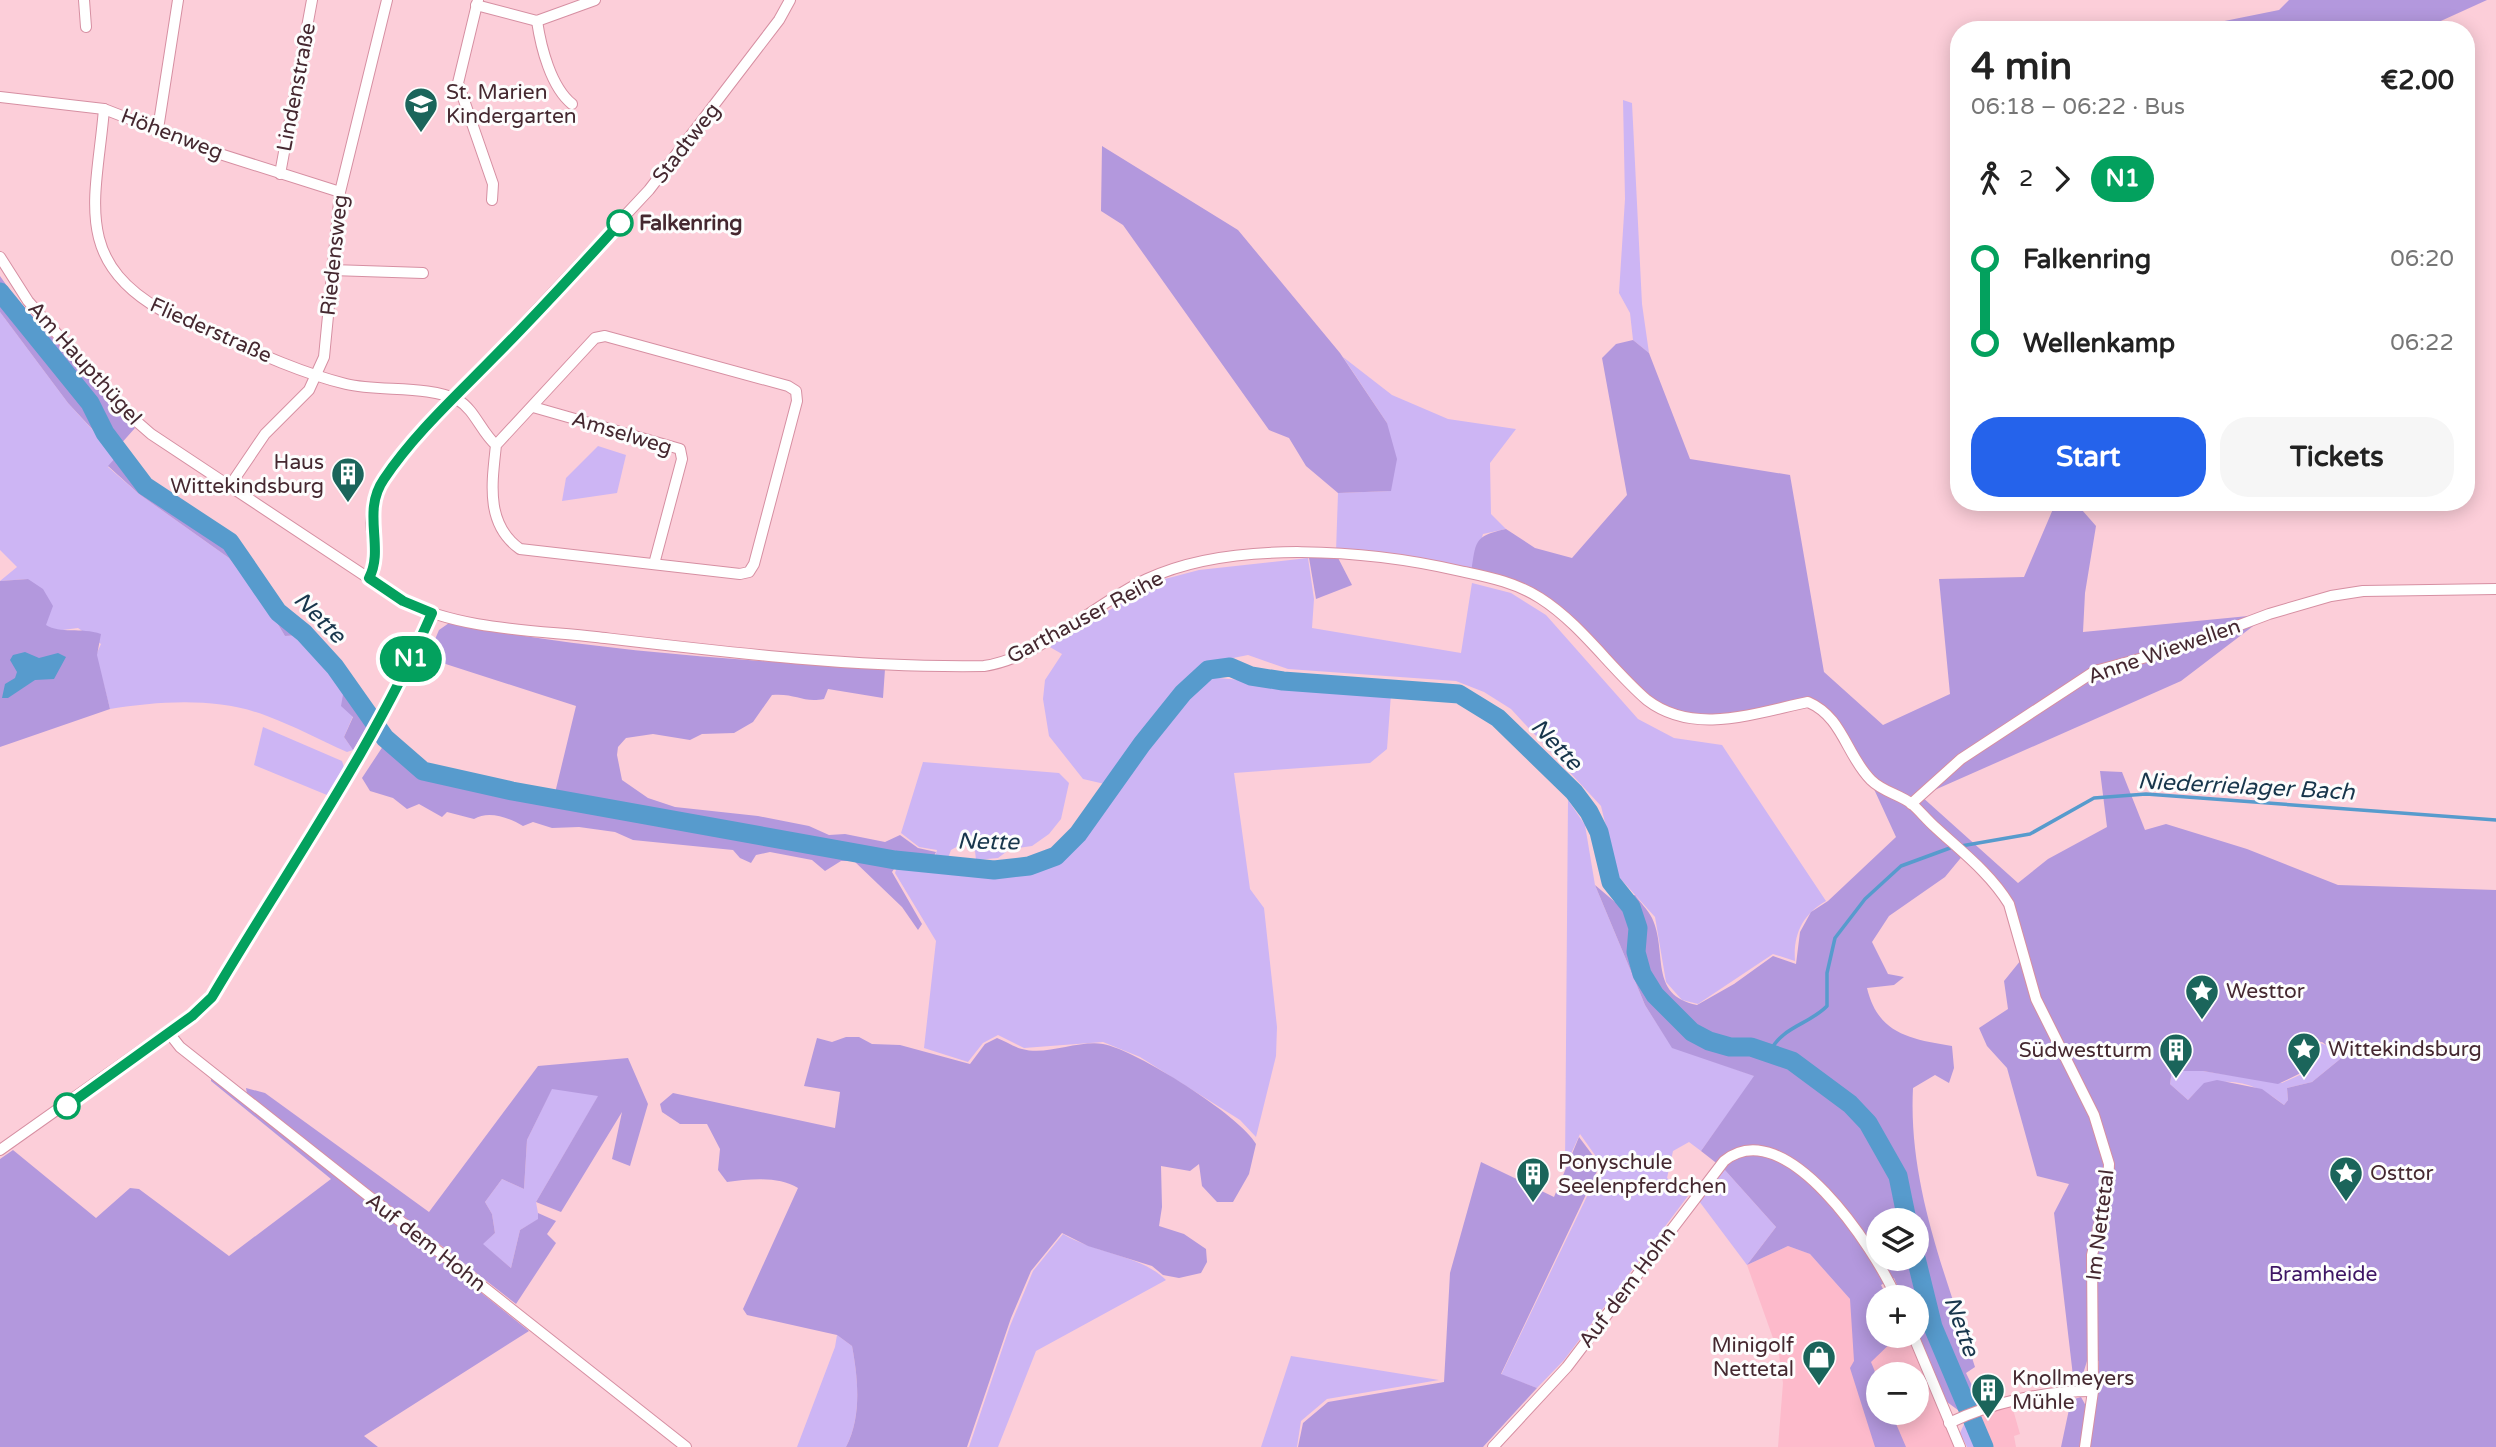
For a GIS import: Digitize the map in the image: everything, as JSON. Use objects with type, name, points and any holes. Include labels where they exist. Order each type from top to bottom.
[{"type":"street","points":[[84,0],[86,26]]},
{"type":"street","points":[[158,129],[177,0]]},
{"type":"street","name":"Lindenstraße","points":[[280,174],[312,0]]},
{"type":"street","name":"Riedensweg","points":[[231,484],[265,434],[309,390],[324,356],[340,191],[387,0]]},
{"type":"street","points":[[492,200],[493,184],[458,83],[477,3],[537,21],[595,0]]},
{"type":"street","name":"Stadtweg","points":[[369,578],[375,555],[372,523],[374,499],[383,480],[454,398],[565,283],[649,190],[779,20],[790,0]]},
{"type":"street","points":[[537,21],[540,38],[560,95],[572,104]]},
{"type":"street","name":"Höhenweg","points":[[0,97],[104,108],[280,174],[340,191]]},
{"type":"street","name":"Fliederstraße","points":[[104,108],[94,225],[104,256],[119,278],[140,298],[161,310],[317,375],[348,384],[454,398]]},
{"type":"street","name":"Am Haupthügel","points":[[0,257],[28,301],[127,413],[151,434],[231,484],[403,601],[432,613]]},
{"type":"street","points":[[332,270],[423,273]]},
{"type":"street","points":[[605,335],[788,386],[796,391],[797,401],[749,572],[740,574],[532,552],[512,543],[495,519],[496,445],[595,338],[605,335]]},
{"type":"street","points":[[454,398],[468,409],[484,434],[496,445]]},
{"type":"street","name":"Amselweg","points":[[533,407],[680,449],[682,459],[654,564]]},
{"type":"street","name":"Garthauser Reihe","points":[[432,613],[506,627],[720,652],[984,666],[1016,656],[1159,574],[1216,560],[1319,551],[1358,554],[1446,568],[1524,589],[1557,611],[1647,700],[1661,711],[1676,717],[1722,719],[1808,702],[1819,707],[1838,725],[1869,778],[1887,793],[1911,804],[1925,819]]},
{"type":"street","name":"Anne Wiewellen","points":[[1911,804],[1961,759],[2095,671],[2176,649],[2269,614],[2331,596],[2363,591],[2496,589]]},
{"type":"street","points":[[0,1150],[169,1033],[212,997],[368,741],[432,613]]},
{"type":"street","name":"Im Nettetal","points":[[1925,819],[1989,876],[2009,904],[2036,999],[2085,1094],[2105,1144],[2109,1164],[2108,1187],[2092,1255],[2093,1391],[2085,1447]]},
{"type":"street","name":"Auf dem Hohn","points":[[169,1033],[180,1047],[686,1447]]},
{"type":"street","name":"Auf dem Hohn","points":[[1493,1447],[1567,1367],[1724,1161],[1746,1149],[1770,1152],[1792,1164],[1823,1189],[1870,1250],[1889,1285]]},
{"type":"street","points":[[1918,1348],[1960,1447]]},
{"type":"street","points":[[1949,1423],[1976,1410],[2011,1401],[2093,1391]]},
{"type":"shaded area","points":[[1623,100],[1632,103],[1642,304],[1649,353],[1633,340],[1630,313],[1619,293],[1625,199]]},
{"type":"shaded area","points":[[0,312],[68,403],[117,457],[108,467],[139,494],[229,558],[267,606],[285,636],[300,635],[344,690],[353,716],[344,737],[353,750],[347,752],[277,720],[229,706],[189,702],[110,709],[96,655],[101,644],[78,628],[55,631],[46,626],[28,579],[0,581],[17,567],[0,550]]},
{"type":"shaded area","points":[[1343,357],[1392,395],[1448,419],[1516,429],[1490,463],[1491,514],[1506,529],[1483,534],[1471,573],[1336,552],[1338,493],[1390,491],[1387,423]]},
{"type":"shaded area","points":[[598,446],[626,455],[617,493],[562,501],[566,478]]},
{"type":"shaded area","points":[[1308,558],[1314,599],[1312,628],[1461,653],[1472,583],[1511,593],[1546,615],[1638,719],[1674,738],[1722,745],[1826,901],[1811,912],[1801,926],[1796,942],[1795,961],[1773,954],[1698,1004],[1682,1000],[1666,982],[1655,917],[1618,876],[1601,806],[1511,709],[1484,692],[1456,681],[1288,669],[1248,655],[1203,664],[1137,742],[1109,785],[1083,779],[1049,736],[1043,699],[1045,680],[1062,654],[1048,646],[1161,580],[1199,570]]},
{"type":"shaded area","points":[[1208,677],[1391,694],[1387,749],[1370,763],[1234,773],[1250,889],[1264,908],[1277,1027],[1276,1056],[1256,1137],[1240,1120],[1140,1057],[1103,1042],[1024,1048],[998,1035],[983,1043],[968,1062],[924,1048],[936,941],[895,873],[897,867],[966,874],[1008,873],[1050,860],[1072,847],[1199,682]]},
{"type":"shaded area","points":[[263,727],[342,761],[344,767],[327,795],[254,765]]},
{"type":"shaded area","points":[[923,762],[1059,773],[1069,783],[1061,819],[1049,834],[1032,846],[1010,849],[998,858],[976,860],[975,851],[964,845],[951,850],[948,858],[935,857],[937,850],[919,847],[901,833]]},
{"type":"shaded area","points":[[1568,800],[1585,825],[1595,885],[1645,1005],[1672,1047],[1755,1076],[1701,1151],[1689,1142],[1673,1151],[1667,1178],[1688,1196],[1564,1360],[1537,1388],[1501,1375],[1602,1165],[1580,1134],[1565,1167]]},
{"type":"shaded area","points":[[2314,1041],[2337,1049],[2345,1044],[2350,1051],[2312,1082],[2287,1088],[2288,1100],[2284,1105],[2261,1090],[2236,1082],[2210,1084],[2198,1090],[2188,1100],[2170,1084],[2172,1071],[2203,1071],[2282,1083],[2302,1074],[2306,1068],[2309,1046]]},
{"type":"shaded area","points":[[552,1088],[599,1095],[536,1202],[539,1219],[520,1230],[511,1268],[482,1244],[495,1233],[492,1214],[485,1202],[502,1179],[524,1189],[527,1140]]},
{"type":"shaded area","points":[[1724,1169],[1776,1227],[1747,1265],[1699,1201]]},
{"type":"shaded area","points":[[1063,1234],[1144,1265],[1166,1280],[1036,1351],[998,1447],[969,1447],[1010,1326],[1033,1271]]},
{"type":"shaded area","points":[[1788,1246],[1810,1254],[1850,1299],[1866,1292],[1866,1348],[1913,1348],[1919,1362],[1866,1362],[1866,1425],[1929,1425],[1929,1385],[1956,1447],[1778,1447],[1783,1383],[1779,1355],[1747,1265]]},
{"type":"shaded area","points":[[837,1335],[852,1346],[854,1358],[857,1410],[851,1435],[846,1447],[797,1447],[835,1347]]},
{"type":"shaded area","points":[[1291,1356],[1439,1380],[1327,1399],[1301,1421],[1297,1447],[1261,1447]]},
{"type":"shaded area","points":[[2012,1406],[2020,1434],[2014,1436],[2016,1447],[1988,1447],[1974,1416]]},
{"type":"shaded area","points":[[1966,1420],[1980,1447],[1967,1447],[1960,1433]]},
{"type":"green space","points":[[2289,0],[2487,0],[2441,21],[2225,21],[2279,10]]},
{"type":"green space","points":[[1102,146],[1238,230],[1340,353],[1387,423],[1397,459],[1391,491],[1338,493],[1306,466],[1289,438],[1269,430],[1123,225],[1101,211]]},
{"type":"green space","points":[[0,276],[14,296],[135,428],[119,446],[147,484],[236,540],[282,608],[300,622],[332,658],[374,716],[353,750],[344,737],[353,717],[341,706],[344,689],[301,635],[285,636],[267,606],[229,558],[139,494],[108,466],[117,456],[68,403],[0,312]]},
{"type":"green space","name":"Bramheide","points":[[1633,340],[1649,353],[1690,459],[1790,475],[1824,672],[1883,725],[1950,694],[1939,579],[2024,577],[2052,511],[2083,511],[2096,526],[2085,593],[2083,632],[2269,614],[2181,681],[1921,796],[2018,883],[2048,859],[2107,827],[2100,771],[2122,772],[2145,830],[2166,824],[2247,849],[2338,885],[2496,890],[2496,1447],[2061,1447],[2071,1400],[2081,1397],[2086,1406],[2098,1392],[2099,1361],[2087,1361],[2083,1374],[2078,1378],[2073,1376],[2054,1213],[2069,1184],[2037,1176],[2007,1068],[1987,1046],[1979,1028],[2008,1009],[2004,981],[2025,955],[2009,904],[1964,854],[1945,877],[1889,916],[1872,942],[1888,974],[1904,977],[1894,985],[1867,988],[1879,1015],[1898,1032],[1952,1046],[1954,1068],[1949,1083],[1935,1075],[1913,1088],[1916,1160],[1926,1208],[1866,1208],[1866,1271],[1929,1271],[1929,1221],[1975,1367],[1966,1373],[1981,1404],[1962,1413],[1947,1402],[1923,1348],[1929,1348],[1929,1285],[1897,1285],[1894,1278],[1881,1285],[1866,1285],[1866,1348],[1886,1348],[1871,1362],[1866,1362],[1866,1419],[1850,1368],[1854,1361],[1850,1299],[1810,1254],[1788,1246],[1747,1265],[1776,1227],[1724,1169],[1701,1151],[1754,1076],[1672,1048],[1645,1005],[1595,885],[1615,902],[1635,895],[1652,918],[1657,931],[1665,982],[1682,1000],[1697,1005],[1734,984],[1773,956],[1796,964],[1800,932],[1811,912],[1828,901],[1896,837],[1868,776],[1837,725],[1808,702],[1722,719],[1661,711],[1542,599],[1471,573],[1478,542],[1487,534],[1506,529],[1535,548],[1572,558],[1627,495],[1602,358],[1616,344]],"holes":[[[2314,1041],[2322,1042],[2332,1049],[2345,1044],[2350,1051],[2312,1082],[2287,1088],[2288,1100],[2284,1105],[2262,1089],[2217,1080],[2204,1083],[2188,1100],[2170,1084],[2172,1071],[2203,1071],[2278,1084],[2305,1071],[2309,1046]]]},
{"type":"green space","points":[[1308,552],[1335,552],[1352,585],[1316,599]]},
{"type":"green space","points":[[28,579],[43,589],[53,606],[46,625],[101,634],[97,655],[110,709],[0,747],[0,581]]},
{"type":"green space","points":[[449,623],[611,647],[721,658],[885,669],[883,698],[828,689],[824,699],[816,700],[772,695],[753,722],[734,733],[702,734],[690,740],[653,734],[626,738],[618,747],[617,755],[622,780],[648,798],[675,807],[758,816],[809,826],[829,835],[845,834],[885,842],[900,835],[918,848],[936,852],[933,858],[896,866],[892,872],[922,924],[918,930],[902,907],[854,861],[841,861],[825,871],[812,860],[770,852],[756,855],[751,863],[740,858],[733,850],[633,840],[615,832],[579,827],[552,828],[533,822],[523,826],[492,815],[474,819],[447,812],[442,817],[419,804],[407,809],[393,798],[370,791],[362,778],[389,737],[426,768],[555,793],[576,706],[427,658],[439,630]]},
{"type":"green space","points":[[846,1037],[859,1037],[872,1044],[900,1045],[970,1064],[985,1044],[997,1038],[1032,1051],[1103,1044],[1139,1058],[1186,1086],[1230,1117],[1256,1144],[1249,1174],[1233,1202],[1217,1202],[1202,1186],[1199,1164],[1190,1171],[1161,1166],[1162,1207],[1159,1226],[1184,1234],[1206,1249],[1207,1262],[1201,1273],[1179,1278],[1163,1275],[1152,1266],[1088,1246],[1062,1233],[1031,1271],[1011,1318],[967,1447],[846,1447],[857,1410],[852,1346],[837,1335],[747,1315],[743,1309],[798,1188],[773,1180],[727,1182],[718,1170],[720,1149],[707,1124],[680,1124],[662,1112],[660,1104],[673,1093],[835,1128],[840,1092],[804,1086],[817,1038],[832,1042]]},
{"type":"green space","points":[[628,1058],[648,1104],[630,1166],[612,1159],[622,1112],[561,1212],[536,1202],[598,1096],[552,1089],[527,1140],[524,1189],[502,1179],[485,1202],[492,1214],[495,1233],[483,1244],[511,1268],[520,1230],[538,1219],[538,1213],[556,1221],[547,1234],[556,1243],[516,1304],[247,1094],[246,1088],[265,1093],[429,1212],[538,1066]]},
{"type":"green space","points":[[211,1076],[529,1331],[364,1436],[378,1447],[0,1447],[0,1159],[13,1150],[96,1218],[130,1188],[139,1189],[229,1256],[331,1179],[211,1081]]},
{"type":"green space","points":[[1579,1137],[1600,1165],[1501,1374],[1537,1388],[1483,1447],[1298,1447],[1303,1423],[1328,1402],[1444,1382],[1450,1273],[1481,1162],[1554,1197]]},
{"type":"green space","points":[[1868,1425],[1897,1425],[1906,1447],[1875,1447]]},
{"type":"water","points":[[25,652],[39,658],[58,653],[66,657],[54,679],[35,680],[8,698],[2,698],[5,684],[15,678],[17,672],[10,660],[13,655]]},
{"type":"waterway","name":"Nette","points":[[0,292],[90,403],[105,433],[145,486],[230,542],[278,612],[304,633],[335,667],[385,738],[423,771],[512,791],[895,860],[994,870],[1029,866],[1056,856],[1078,834],[1142,744],[1183,693],[1208,670],[1230,667],[1251,676],[1283,681],[1459,694],[1498,718],[1574,792],[1589,812],[1599,832],[1611,882],[1631,907],[1638,928],[1636,952],[1642,974],[1655,995],[1692,1032],[1709,1041],[1730,1047],[1751,1047],[1792,1061],[1850,1104],[1868,1123],[1898,1176],[1905,1208]]},
{"type":"waterway","name":"Niederrielager Bach","points":[[1961,846],[2030,834],[2094,798],[2146,794],[2496,820]]},
{"type":"waterway","name":"Niederrielager Bach","points":[[1770,1052],[1788,1031],[1827,1006],[1827,973],[1835,938],[1865,899],[1901,866],[1950,848]]},
{"type":"waterway","name":"Nette","points":[[1919,1271],[1933,1327],[1984,1447]]},
{"type":"bus line","name":"N1","points":[[67,1106],[192,1016],[212,997],[368,741],[396,690],[432,613],[403,601],[369,578],[375,555],[372,523],[374,499],[383,480],[429,425],[620,223]]},
{"type":"place","name":"St. Marien Kindergarten","points":[[421,134]]},
{"type":"place","name":"Falkenring","points":[[620,223]]},
{"type":"place","name":"Haus Wittekindsburg","points":[[348,504]]},
{"type":"place","name":"Westtor","points":[[2202,1021]]},
{"type":"place","name":"Wittekindsburg","points":[[2304,1079]]},
{"type":"place","name":"Südwestturm","points":[[2176,1080]]},
{"type":"place","name":"Osttor","points":[[2346,1203]]},
{"type":"place","name":"Ponyschule Seelenpferdchen","points":[[1533,1204]]},
{"type":"place","name":"Minigolf Nettetal","points":[[1819,1387]]},
{"type":"place","name":"Knollmeyers Mühle","points":[[1988,1420]]}]
